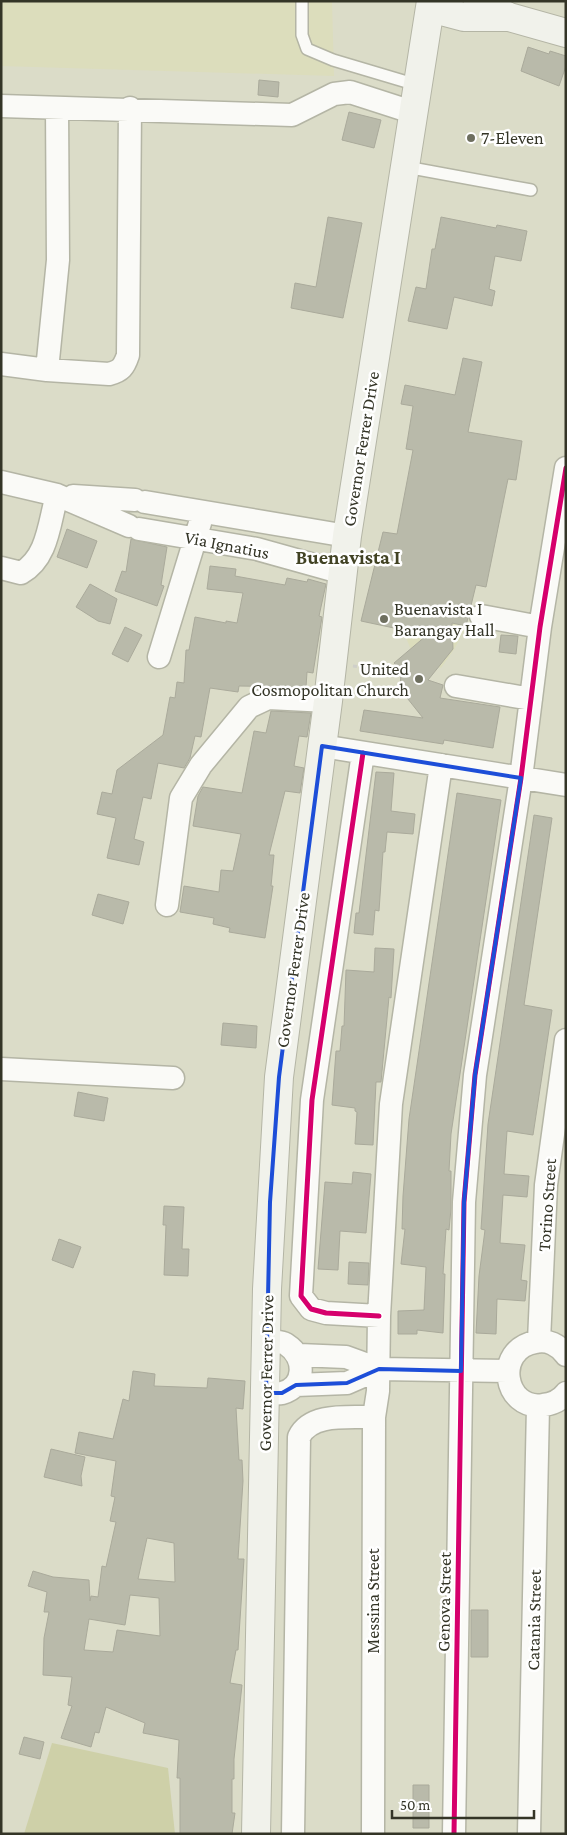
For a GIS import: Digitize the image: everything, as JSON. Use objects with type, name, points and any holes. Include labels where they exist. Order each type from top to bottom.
[{"type":"main road","points":[[478,1],[509,17],[566,33]]},
{"type":"main road","points":[[419,86],[431,5],[464,17],[509,17]]},
{"type":"main road","name":"Governor Ferrer Drive","points":[[256,1834],[270,1202],[279,1076],[333,663],[347,536],[419,86]]},
{"type":"street","points":[[1,106],[130,108],[292,115],[334,94],[350,92],[415,113]]},
{"type":"street","points":[[47,370],[58,260],[58,108]]},
{"type":"street","points":[[1,364],[47,370],[109,374],[118,372],[125,366],[128,355],[130,108]]},
{"type":"street","name":"Genova Street","points":[[454,1834],[464,1202],[474,1085],[521,778],[540,627],[566,468]]},
{"type":"street","name":"Via Ignatius","points":[[1,482],[57,495],[140,501],[347,536]]},
{"type":"street","points":[[1,568],[21,573],[35,563],[42,552],[57,495]]},
{"type":"street","name":"Via Ignatius","points":[[57,495],[134,528],[257,549],[343,572]]},
{"type":"street","points":[[160,657],[198,538],[203,512]]},
{"type":"street","points":[[257,549],[262,521]]},
{"type":"street","points":[[481,616],[540,627]]},
{"type":"street","points":[[456,686],[531,699]]},
{"type":"street","points":[[167,905],[181,798],[201,765],[249,708],[268,698],[328,702]]},
{"type":"street","points":[[322,746],[566,785]]},
{"type":"street","points":[[363,753],[312,1100],[301,1296],[311,1309],[326,1313],[379,1316]]},
{"type":"street","name":"Messina Street","points":[[373,1834],[374,1417],[379,1369],[379,1316],[391,1104],[441,765]]},
{"type":"street","name":"Torino Street","points":[[539,1341],[546,1185],[566,1040]]},
{"type":"street","points":[[1,1069],[173,1078]]},
{"type":"street","points":[[566,1355],[552,1343],[539,1341],[528,1343],[517,1350],[510,1360],[507,1371],[509,1384],[515,1395],[526,1403],[538,1406],[551,1404],[566,1393]]},
{"type":"street","points":[[268,1342],[286,1343],[299,1355],[346,1358],[379,1369],[507,1371]]},
{"type":"street","points":[[296,1385],[301,1370],[299,1355]]},
{"type":"street","points":[[266,1393],[282,1393],[296,1385],[347,1383],[379,1369]]},
{"type":"street","name":"Catania Street","points":[[529,1834],[538,1406]]},
{"type":"street","points":[[294,1834],[299,1437],[303,1430],[317,1420],[374,1417]]},
{"type":"lane","points":[[302,1],[302,35],[307,49],[333,60],[419,86]]},
{"type":"lane","points":[[406,167],[531,190]]},
{"type":"path","points":[[333,663],[396,672]]},
{"type":"highlighted area","points":[[322,746],[521,778],[475,1075],[464,1202],[461,1371],[379,1369],[347,1383],[296,1385],[282,1393],[266,1393],[270,1202],[279,1077]]},
{"type":"shaded area","points":[[1,1],[332,1],[334,76],[1,66]]},
{"type":"shaded area","points":[[406,614],[466,626],[455,648],[441,668],[415,660],[403,630]]},
{"type":"shaded area","points":[[52,1743],[168,1768],[175,1834],[24,1834]]},
{"type":"building","points":[[528,47],[549,54],[550,51],[566,56],[566,66],[559,86],[521,71]]},
{"type":"building","points":[[259,80],[279,82],[278,97],[258,95]]},
{"type":"building","points":[[349,112],[381,120],[374,148],[342,140]]},
{"type":"building","points":[[328,217],[362,223],[343,318],[291,308],[295,283],[316,287]]},
{"type":"building","points":[[441,217],[496,228],[497,225],[527,231],[521,261],[495,256],[489,289],[495,291],[492,306],[454,297],[447,329],[408,321],[416,287],[426,289],[432,249],[435,249]]},
{"type":"building","points":[[463,358],[482,362],[468,432],[522,441],[516,480],[508,479],[486,587],[476,585],[466,626],[452,623],[453,649],[428,680],[443,685],[440,698],[500,707],[493,748],[444,740],[443,744],[360,731],[364,710],[423,718],[400,689],[401,671],[394,663],[427,635],[361,621],[383,532],[397,534],[413,450],[406,449],[413,406],[401,404],[405,385],[455,395]]},
{"type":"building","points":[[67,529],[97,541],[87,568],[57,557]]},
{"type":"building","points":[[131,539],[167,547],[161,585],[164,586],[157,606],[115,591],[122,571],[126,572]]},
{"type":"building","points":[[210,566],[236,569],[235,576],[285,585],[287,578],[307,582],[308,579],[326,584],[319,616],[322,617],[313,673],[307,672],[306,687],[239,686],[238,692],[210,688],[201,737],[195,736],[190,758],[184,768],[158,763],[151,799],[143,797],[134,839],[144,842],[139,865],[107,858],[116,818],[97,814],[102,792],[112,794],[117,770],[163,735],[170,697],[175,698],[177,682],[184,683],[186,650],[189,650],[195,617],[226,623],[226,621],[237,623],[243,593],[207,589]]},
{"type":"building","points":[[90,584],[117,599],[110,624],[98,621],[76,607]]},
{"type":"building","points":[[125,627],[142,635],[128,662],[112,654]]},
{"type":"building","points":[[501,635],[518,636],[516,654],[499,652]]},
{"type":"building","points":[[271,711],[311,713],[307,737],[299,736],[294,766],[304,768],[300,793],[285,791],[269,855],[274,855],[271,886],[273,886],[265,938],[229,932],[230,928],[213,924],[214,918],[180,912],[184,886],[219,892],[221,870],[233,871],[241,834],[193,826],[198,796],[203,787],[242,793],[254,731],[266,733]]},
{"type":"building","points":[[376,772],[394,773],[391,811],[415,814],[413,834],[387,832],[385,852],[383,852],[379,911],[375,910],[373,935],[354,933],[356,913],[359,913]]},
{"type":"building","points":[[457,793],[501,800],[451,1134],[449,1171],[451,1171],[451,1209],[449,1230],[446,1229],[443,1274],[445,1274],[443,1333],[417,1330],[417,1334],[398,1334],[398,1311],[424,1310],[426,1267],[401,1264],[405,1229],[402,1229],[403,1196],[409,1119]]},
{"type":"building","points":[[534,815],[552,818],[524,1005],[552,1010],[533,1135],[507,1131],[504,1174],[529,1176],[527,1197],[503,1195],[500,1243],[525,1245],[521,1280],[527,1281],[525,1301],[497,1299],[496,1334],[476,1333],[479,1276],[485,1230],[481,1229],[488,1124]]},
{"type":"building","points":[[98,894],[129,902],[123,924],[92,915]]},
{"type":"building","points":[[375,948],[394,949],[391,998],[389,997],[381,1082],[376,1082],[373,1145],[355,1144],[357,1112],[355,1108],[332,1105],[336,1051],[340,1051],[342,1026],[344,1026],[346,970],[374,972]]},
{"type":"building","points":[[223,1023],[257,1026],[256,1048],[221,1045]]},
{"type":"building","points":[[78,1092],[108,1098],[104,1121],[74,1116]]},
{"type":"building","points":[[353,1172],[371,1174],[366,1233],[340,1231],[338,1270],[318,1269],[325,1182],[352,1184]]},
{"type":"building","points":[[164,1206],[184,1207],[182,1249],[189,1249],[188,1276],[164,1275],[166,1225],[163,1225]]},
{"type":"building","points":[[59,1239],[81,1247],[73,1268],[52,1260]]},
{"type":"building","points":[[349,1262],[369,1263],[368,1285],[348,1284]]},
{"type":"building","points":[[133,1371],[155,1374],[154,1386],[207,1388],[208,1378],[245,1381],[243,1409],[236,1408],[239,1460],[242,1460],[243,1481],[238,1559],[244,1559],[238,1650],[236,1650],[230,1683],[242,1685],[234,1759],[234,1779],[232,1779],[232,1813],[235,1813],[232,1834],[180,1834],[180,1778],[177,1778],[179,1740],[143,1733],[145,1723],[106,1707],[99,1733],[95,1732],[91,1747],[61,1738],[72,1706],[68,1705],[72,1677],[43,1675],[44,1638],[49,1612],[44,1612],[47,1592],[28,1586],[33,1571],[53,1577],[89,1580],[90,1601],[91,1596],[98,1597],[102,1566],[106,1567],[116,1522],[110,1521],[115,1497],[111,1496],[116,1461],[75,1453],[79,1432],[113,1439],[123,1399],[129,1401]],"holes":[[[147,1538],[174,1543],[175,1582],[138,1579]],[[130,1595],[159,1598],[160,1636],[117,1630],[113,1652],[84,1650],[89,1619],[125,1625]]]},
{"type":"building","points":[[51,1449],[85,1457],[81,1476],[82,1486],[44,1477]]},
{"type":"building","points":[[471,1610],[488,1610],[488,1657],[471,1657]]},
{"type":"building","points":[[24,1737],[44,1742],[40,1759],[19,1754]]},
{"type":"building","points":[[413,1785],[429,1785],[429,1828],[413,1828]]},
{"type":"cycle path","points":[[454,1834],[464,1202],[475,1075],[521,778],[540,627],[566,468]]},
{"type":"cycle path","points":[[363,753],[312,1100],[301,1296],[311,1309],[326,1313],[379,1316]]},
{"type":"place","name":"7-Eleven","points":[[471,138]]},
{"type":"place","name":"Buenavista I Barangay Hall","points":[[384,619]]},
{"type":"place","name":"United Cosmopolitan Church","points":[[419,679]]},
{"type":"district","name":"Buenavista I","points":[[348,557]]}]
